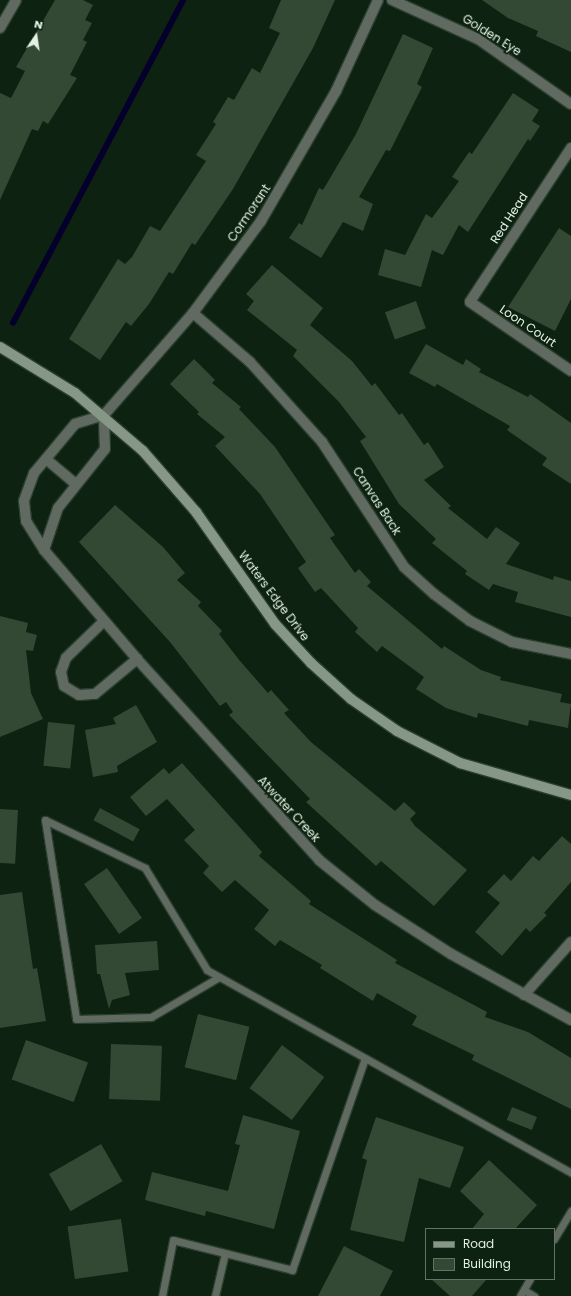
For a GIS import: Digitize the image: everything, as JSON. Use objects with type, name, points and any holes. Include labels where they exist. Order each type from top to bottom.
[{"type":"street","points":[[0,28],[16,0]]},
{"type":"street","name":"Cormorant","points":[[104,415],[194,313],[261,221],[336,91],[378,0]]},
{"type":"street","name":"Golden Eye","points":[[392,0],[478,39],[571,104]]},
{"type":"street","name":"Red Head","points":[[470,302],[571,148]]},
{"type":"street","name":"Loon Court","points":[[470,302],[571,371]]},
{"type":"street","name":"Canvas Back","points":[[194,313],[250,362],[322,442],[404,567],[428,589],[470,621],[512,642],[571,654]]},
{"type":"street","name":"Waters Edge Drive","points":[[0,348],[56,380],[104,415],[174,485],[276,624],[345,694],[397,731],[460,763],[571,795]]},
{"type":"street","points":[[44,550],[58,508],[105,449],[104,415]]},
{"type":"street","name":"Atwater Creek","points":[[104,415],[74,424],[34,474],[24,501],[26,521],[44,550],[137,659],[319,860],[375,905],[451,954],[571,1020]]},
{"type":"street","points":[[46,459],[76,484]]},
{"type":"street","points":[[104,621],[66,658],[61,672],[64,686],[79,695],[95,694],[137,659]]},
{"type":"street","points":[[524,994],[571,942]]},
{"type":"lane","points":[[219,977],[151,1017],[76,1019],[45,820],[145,868],[207,970],[571,1174]]},
{"type":"lane","points":[[162,1296],[173,1240],[292,1270],[365,1058]]},
{"type":"lane","points":[[555,1237],[571,1211]]},
{"type":"lane","points":[[215,1296],[226,1253]]},
{"type":"lane","points":[[529,1280],[522,1293],[534,1296]]},
{"type":"building","points":[[55,0],[83,0],[93,5],[85,20],[92,23],[83,40],[87,42],[70,75],[77,78],[48,124],[43,121],[38,131],[32,129],[0,200],[0,93],[11,98],[25,71],[16,67]]},
{"type":"building","points":[[281,0],[335,0],[313,48],[233,189],[195,245],[192,243],[173,274],[169,272],[149,304],[131,326],[126,322],[100,360],[69,339],[118,259],[125,264],[132,257],[150,226],[160,231],[206,161],[196,155],[216,124],[213,122],[228,97],[234,100],[252,68],[260,73],[280,33],[269,28]]},
{"type":"building","points":[[482,0],[571,0],[571,52],[536,36],[538,31],[508,18]]},
{"type":"building","points":[[403,34],[433,48],[417,84],[422,87],[390,151],[386,150],[359,197],[373,204],[363,231],[343,222],[321,258],[289,238],[299,223],[302,225],[319,188],[323,190],[356,134]]},
{"type":"building","points":[[513,93],[539,110],[532,121],[540,126],[530,141],[528,139],[468,232],[459,225],[443,255],[432,250],[421,287],[378,275],[385,249],[405,255],[426,214],[432,218],[459,181],[452,177],[469,152],[472,154]]},
{"type":"building","points":[[559,228],[571,236],[571,299],[555,331],[508,307]]},
{"type":"building","points":[[272,265],[323,308],[310,325],[352,361],[372,386],[375,383],[399,415],[402,413],[424,445],[428,442],[444,467],[424,480],[451,506],[448,508],[487,539],[496,527],[520,543],[506,564],[553,580],[554,576],[571,581],[571,617],[515,602],[518,592],[493,584],[489,590],[465,574],[467,571],[432,543],[436,539],[399,504],[360,441],[366,437],[339,402],[293,356],[297,350],[247,310],[254,301],[246,294]]},
{"type":"building","points":[[416,301],[426,328],[395,340],[385,312]]},
{"type":"building","points":[[426,344],[463,365],[466,359],[481,369],[479,372],[528,397],[530,394],[571,423],[571,484],[542,465],[547,458],[507,430],[510,426],[437,384],[435,387],[409,373]]},
{"type":"building","points":[[194,359],[215,380],[212,383],[241,407],[239,409],[275,447],[335,535],[330,538],[355,573],[359,569],[371,582],[367,586],[442,649],[444,646],[481,670],[501,677],[500,680],[562,694],[560,702],[571,704],[568,728],[529,720],[528,726],[478,713],[477,718],[446,708],[416,689],[424,677],[382,646],[377,652],[355,632],[358,628],[321,588],[315,592],[298,568],[306,562],[260,494],[215,446],[225,437],[197,414],[199,412],[170,384]]},
{"type":"building","points":[[115,505],[163,547],[185,573],[177,580],[201,602],[198,606],[222,631],[219,634],[240,661],[268,693],[271,690],[289,710],[284,713],[311,742],[395,811],[404,802],[416,813],[410,819],[415,826],[467,870],[434,906],[381,861],[376,866],[306,802],[310,799],[229,715],[233,712],[226,702],[220,706],[170,642],[79,542]]},
{"type":"building","points":[[0,616],[28,623],[26,632],[37,635],[33,651],[26,650],[31,693],[43,719],[0,737]]},
{"type":"building","points":[[136,705],[157,742],[117,766],[118,772],[93,777],[85,730],[116,724],[113,718]]},
{"type":"building","points":[[48,722],[75,725],[70,769],[43,766]]},
{"type":"building","points":[[182,763],[262,852],[259,856],[311,901],[309,904],[397,960],[395,963],[487,1012],[485,1017],[528,1032],[571,1058],[571,1109],[472,1060],[474,1055],[412,1025],[417,1016],[377,993],[373,1001],[320,968],[322,965],[280,940],[275,946],[254,929],[269,910],[235,880],[222,892],[203,873],[209,866],[184,840],[195,830],[167,799],[146,816],[130,797],[164,768],[169,774]]},
{"type":"building","points":[[100,808],[140,829],[133,841],[93,820]]},
{"type":"building","points":[[0,809],[18,810],[15,864],[0,863]]},
{"type":"building","points":[[562,836],[571,844],[571,882],[544,913],[547,915],[530,932],[526,928],[502,956],[475,932],[500,903],[487,892],[504,874],[511,881],[533,856],[539,861]]},
{"type":"building","points":[[107,868],[142,918],[119,934],[84,884]]},
{"type":"building","points":[[22,892],[33,969],[37,968],[46,1021],[0,1028],[0,895]]},
{"type":"building","points":[[157,941],[159,970],[125,973],[130,995],[112,1000],[109,1009],[100,974],[97,974],[95,945]]},
{"type":"building","points":[[198,1014],[249,1027],[236,1080],[185,1067]]},
{"type":"building","points":[[26,1040],[88,1063],[74,1102],[12,1079]]},
{"type":"building","points":[[111,1044],[162,1046],[160,1101],[109,1099]]},
{"type":"building","points":[[282,1045],[324,1077],[292,1120],[250,1088]]},
{"type":"building","points":[[512,1107],[537,1117],[532,1130],[507,1120]]},
{"type":"building","points":[[243,1115],[300,1131],[274,1229],[206,1211],[205,1216],[145,1200],[152,1172],[228,1191],[240,1145],[235,1144]]},
{"type":"building","points":[[376,1117],[464,1147],[450,1188],[419,1178],[404,1242],[350,1230],[367,1160],[362,1158]]},
{"type":"building","points":[[101,1144],[122,1181],[71,1211],[49,1174]]},
{"type":"building","points":[[489,1160],[537,1205],[516,1228],[473,1228],[484,1214],[460,1191]]},
{"type":"building","points":[[121,1219],[128,1271],[75,1279],[68,1227]]},
{"type":"building","points":[[344,1246],[393,1271],[380,1296],[318,1296]]},
{"type":"building","points":[[432,1280],[486,1280],[472,1296],[450,1296]]},
{"type":"waterway","points":[[13,323],[183,0]]}]
